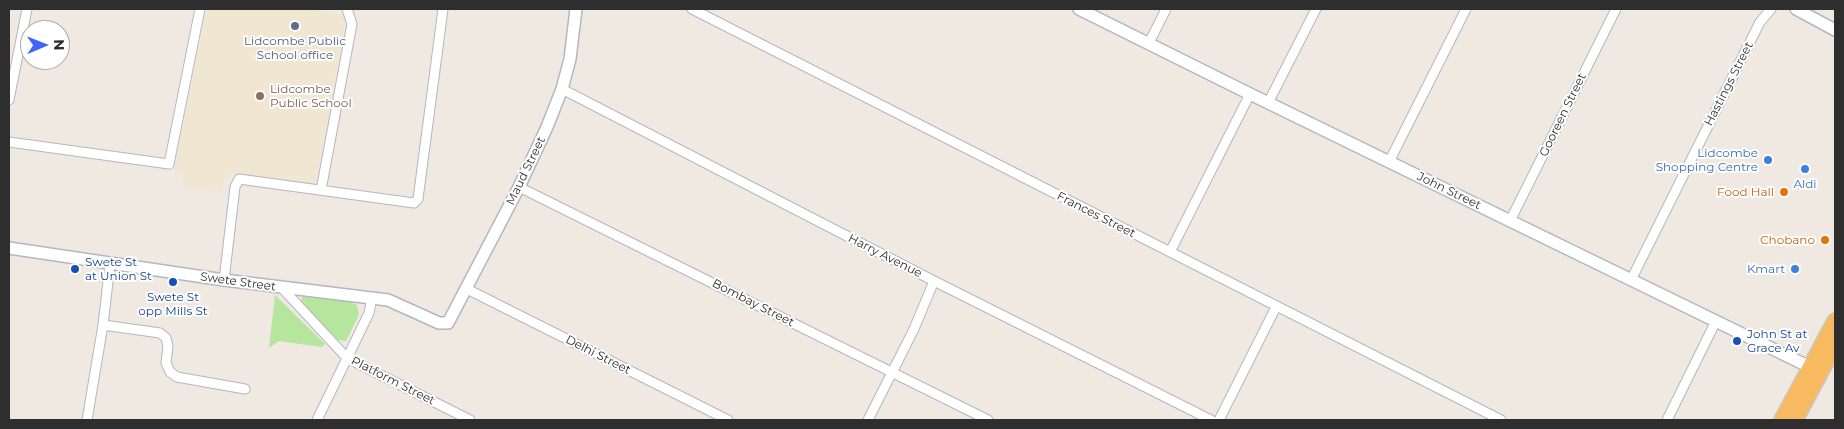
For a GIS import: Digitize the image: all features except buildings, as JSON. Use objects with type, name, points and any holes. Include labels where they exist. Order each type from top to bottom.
[{"type":"highway","points":[[1795,420],[1835,321]]},
{"type":"highway","points":[[1782,420],[1815,369],[1835,345]]},
{"type":"street","points":[[9,100],[27,9]]},
{"type":"street","points":[[9,142],[169,164],[200,9]]},
{"type":"street","points":[[321,190],[352,24],[347,9]]},
{"type":"street","points":[[224,280],[235,187],[239,179],[414,203],[418,199],[443,9]]},
{"type":"street","name":"Maud Street","points":[[448,323],[542,140],[562,88],[570,59],[576,9]]},
{"type":"street","name":"Frances Street","points":[[692,9],[1501,420]]},
{"type":"street","name":"John Street","points":[[1079,9],[1815,369]]},
{"type":"street","points":[[1149,44],[1166,9]]},
{"type":"street","points":[[1268,103],[1316,9]]},
{"type":"street","points":[[1389,162],[1466,9]]},
{"type":"street","name":"Gooreen Street","points":[[1510,221],[1616,9]]},
{"type":"street","name":"Hastings Street","points":[[1631,280],[1760,22],[1764,9]]},
{"type":"street","name":"Hastings Street","points":[[1760,22],[1771,9]]},
{"type":"street","points":[[1796,9],[1835,30]]},
{"type":"street","name":"Harry Avenue","points":[[562,88],[934,281],[1211,420]]},
{"type":"street","points":[[1170,252],[1250,94]]},
{"type":"street","name":"Bombay Street","points":[[519,186],[988,420]]},
{"type":"street","name":"Swete Street","points":[[9,248],[24,252],[282,288],[388,300],[439,323],[448,323]]},
{"type":"street","name":"Swete Street","points":[[9,252],[24,252]]},
{"type":"street","points":[[87,420],[103,325],[110,264]]},
{"type":"street","points":[[868,420],[914,329],[934,281]]},
{"type":"street","name":"Platform Street","points":[[282,288],[347,358],[470,420]]},
{"type":"street","name":"Delhi Street","points":[[467,289],[728,420]]},
{"type":"street","points":[[317,420],[369,313],[372,298]]},
{"type":"street","points":[[1219,420],[1276,307]]},
{"type":"street","points":[[1667,420],[1716,321]]},
{"type":"street","points":[[103,325],[160,333],[166,338],[168,346],[166,363],[170,372],[177,376],[246,389]]},
{"type":"shaded area","name":"Lidcombe Public School","points":[[207,9],[310,9],[342,14],[346,20],[316,182],[313,184],[231,174],[229,180],[224,179],[222,192],[182,186],[184,174],[174,172]]},
{"type":"green space","points":[[275,295],[325,344],[322,347],[279,341],[269,348]]},
{"type":"green space","points":[[308,295],[348,301],[357,305],[359,315],[346,341],[338,340],[301,302],[302,297]]},
{"type":"place","name":"Lidcombe Public School office","points":[[295,26]]},
{"type":"place","name":"Lidcombe Public School","points":[[260,96]]},
{"type":"place","name":"Lidcombe Shopping Centre","points":[[1768,160]]},
{"type":"place","name":"Aldi","points":[[1805,169]]},
{"type":"place","name":"Food Hall","points":[[1784,192]]},
{"type":"place","name":"Chobano","points":[[1825,240]]},
{"type":"place","name":"Swete St at Union St","points":[[75,269]]},
{"type":"place","name":"Kmart","points":[[1795,269]]},
{"type":"place","name":"Swete St opp Mills St","points":[[173,282]]},
{"type":"place","name":"John St at Grace Av","points":[[1737,341]]}]
